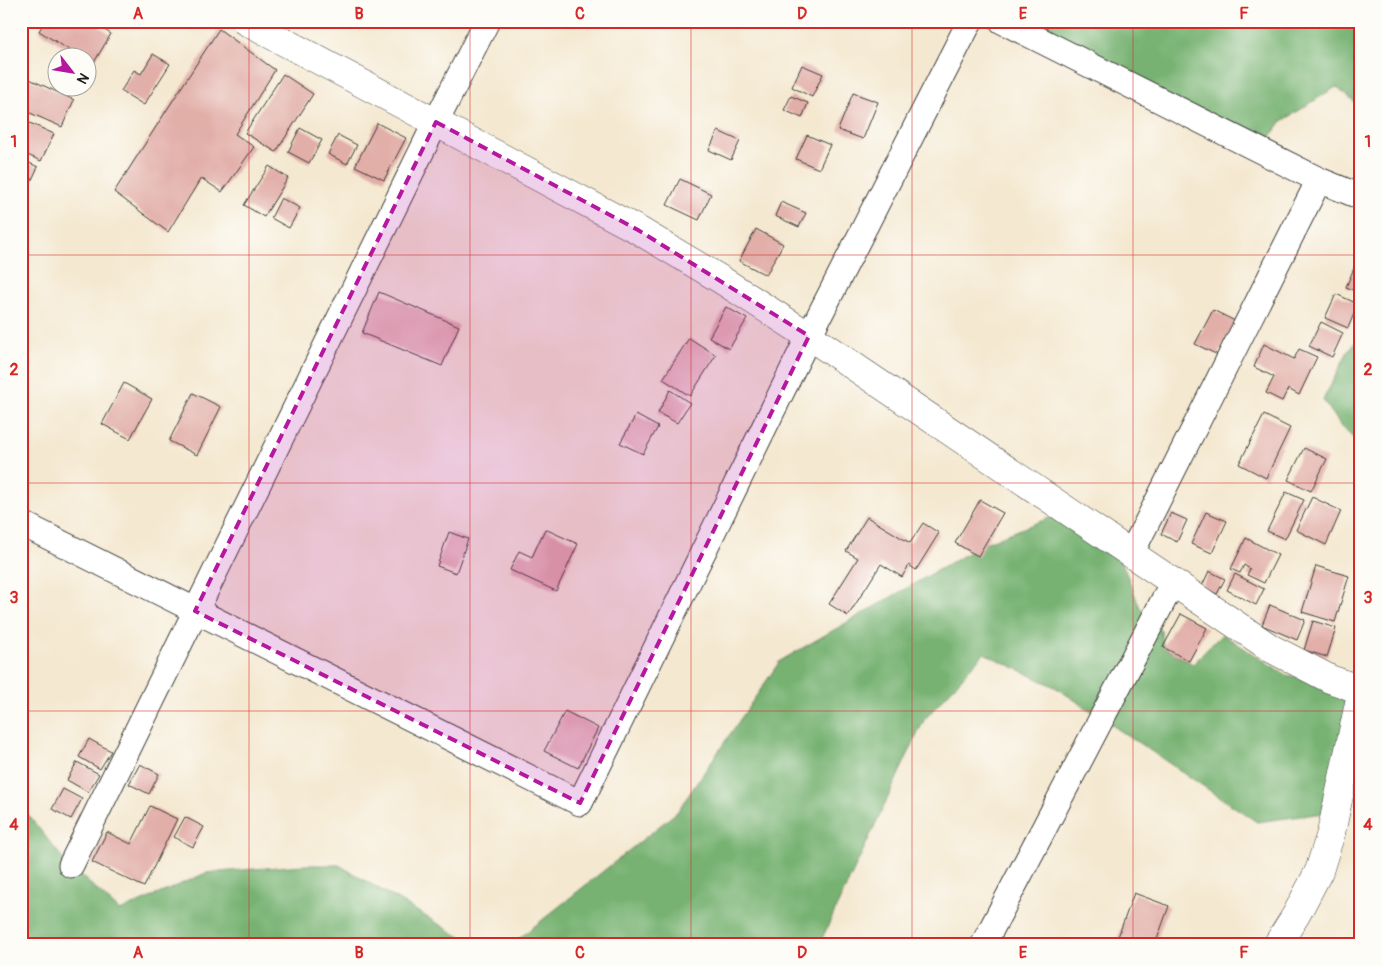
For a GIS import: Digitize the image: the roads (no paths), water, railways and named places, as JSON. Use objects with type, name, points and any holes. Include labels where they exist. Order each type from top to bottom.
[{"type":"street","points":[[245,21],[638,230],[720,279],[809,336],[1272,649],[1330,679],[1361,690]]},
{"type":"street","points":[[71,865],[487,21]]},
{"type":"street","points":[[21,523],[580,803],[809,336],[970,21]]},
{"type":"street","points":[[1002,21],[1319,180],[1361,197]]},
{"type":"street","points":[[1131,554],[1319,180]]},
{"type":"street","points":[[983,945],[1172,582]]},
{"type":"street","points":[[1277,945],[1296,915],[1319,871],[1331,833],[1361,694]]}]
